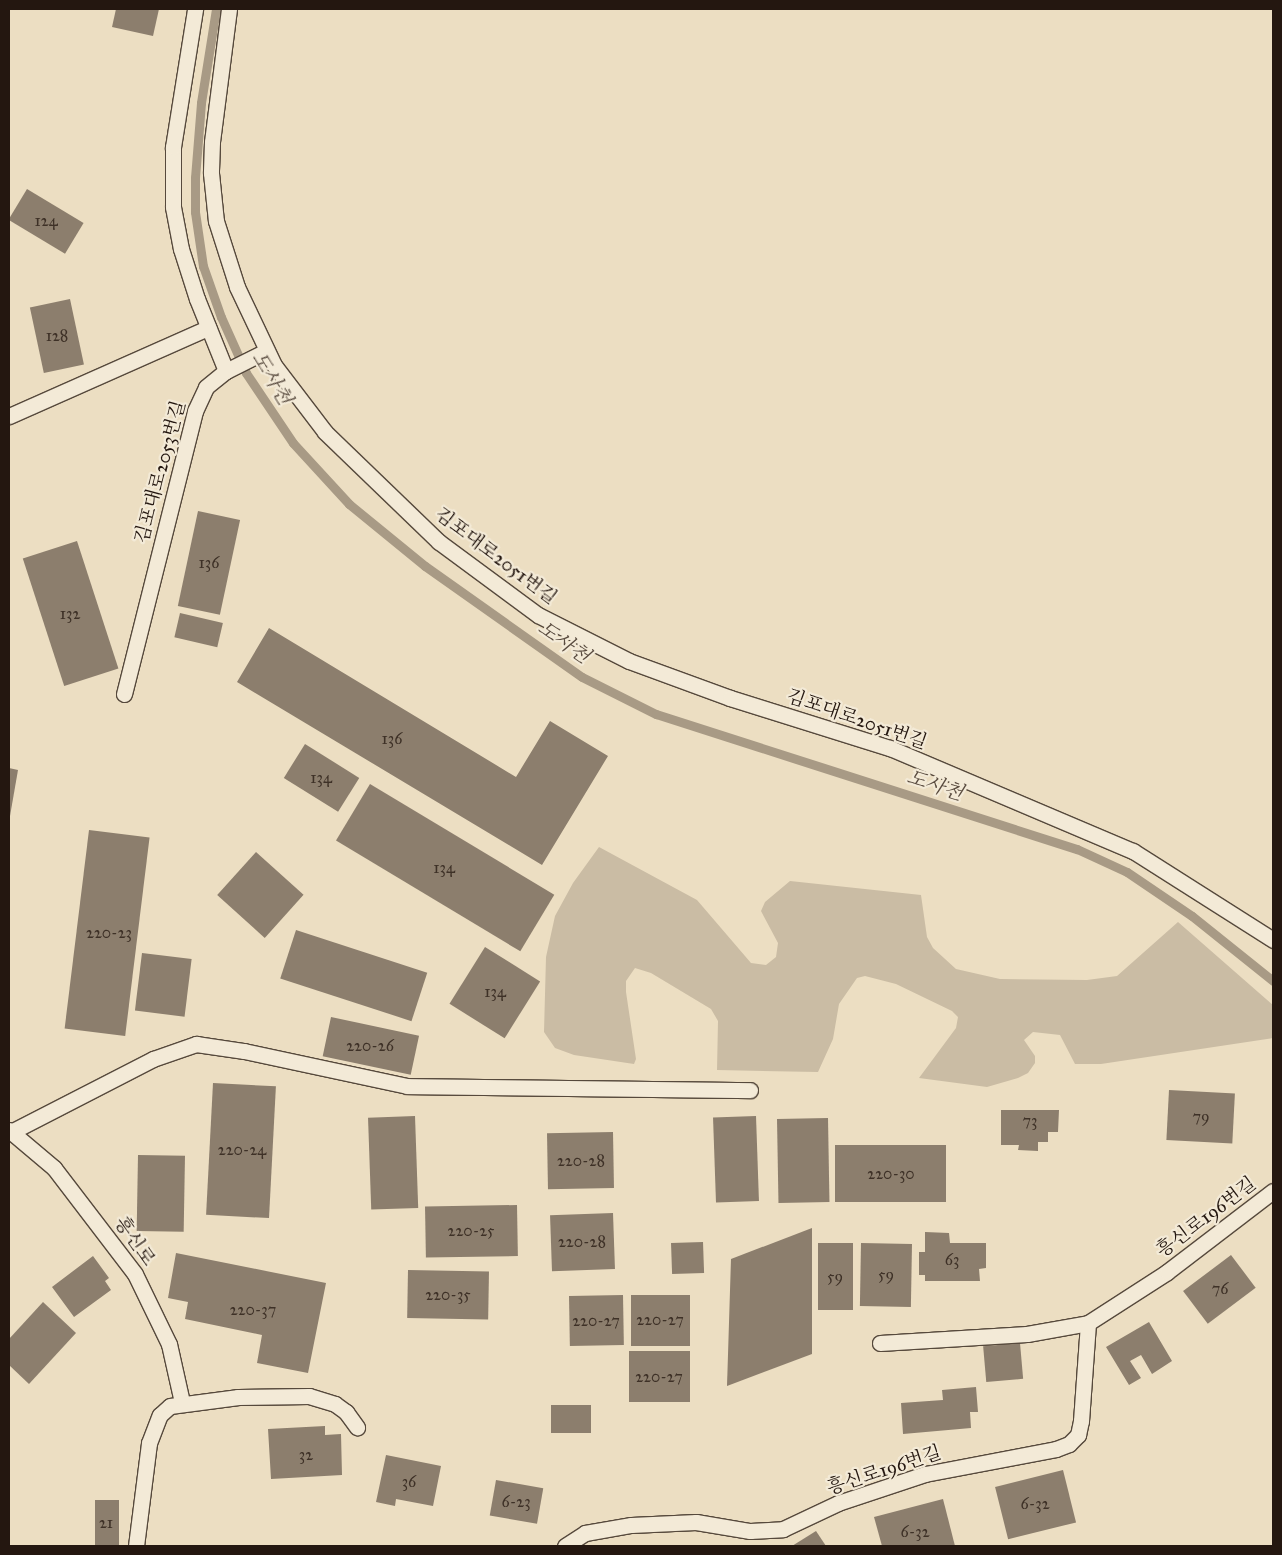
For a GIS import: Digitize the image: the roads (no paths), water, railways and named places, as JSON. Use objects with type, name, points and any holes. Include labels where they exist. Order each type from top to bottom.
[{"type":"lane","points":[[195,9],[177,105],[172,180],[181,249],[208,328],[231,369]]},
{"type":"lane","name":"김포대로2051번길","points":[[229,9],[212,142],[213,198],[216,220],[237,287],[262,353],[325,432],[372,481],[439,542],[538,615],[628,661],[730,698],[890,748],[1133,851],[1273,940]]},
{"type":"lane","points":[[9,416],[208,328]]},
{"type":"lane","name":"김포대로2053번길","points":[[124,694],[195,411],[206,387],[231,369],[262,353]]},
{"type":"lane","points":[[10,1131],[152,1059],[196,1044],[244,1051],[407,1086],[750,1090]]},
{"type":"lane","name":"흥신로","points":[[10,1131],[54,1168],[135,1274],[169,1344],[182,1402]]},
{"type":"lane","name":"흥신로196번길","points":[[880,1343],[1027,1334],[1088,1323],[1175,1266],[1273,1191]]},
{"type":"lane","name":"흥신로196번길","points":[[565,1546],[584,1533],[632,1525],[696,1522],[750,1531],[783,1529],[838,1503],[925,1474],[1062,1447],[1078,1434],[1081,1421],[1088,1323]]},
{"type":"lane","points":[[136,1546],[143,1476],[154,1427],[160,1415],[182,1402],[288,1394],[322,1398],[346,1412],[357,1427]]},
{"type":"waterway","name":"도사천","points":[[216,9],[201,103],[195,178],[195,212],[203,266],[221,317],[246,373],[293,443],[349,504],[425,566],[582,677],[656,714],[1077,849],[1127,872],[1192,916],[1273,981]]}]
